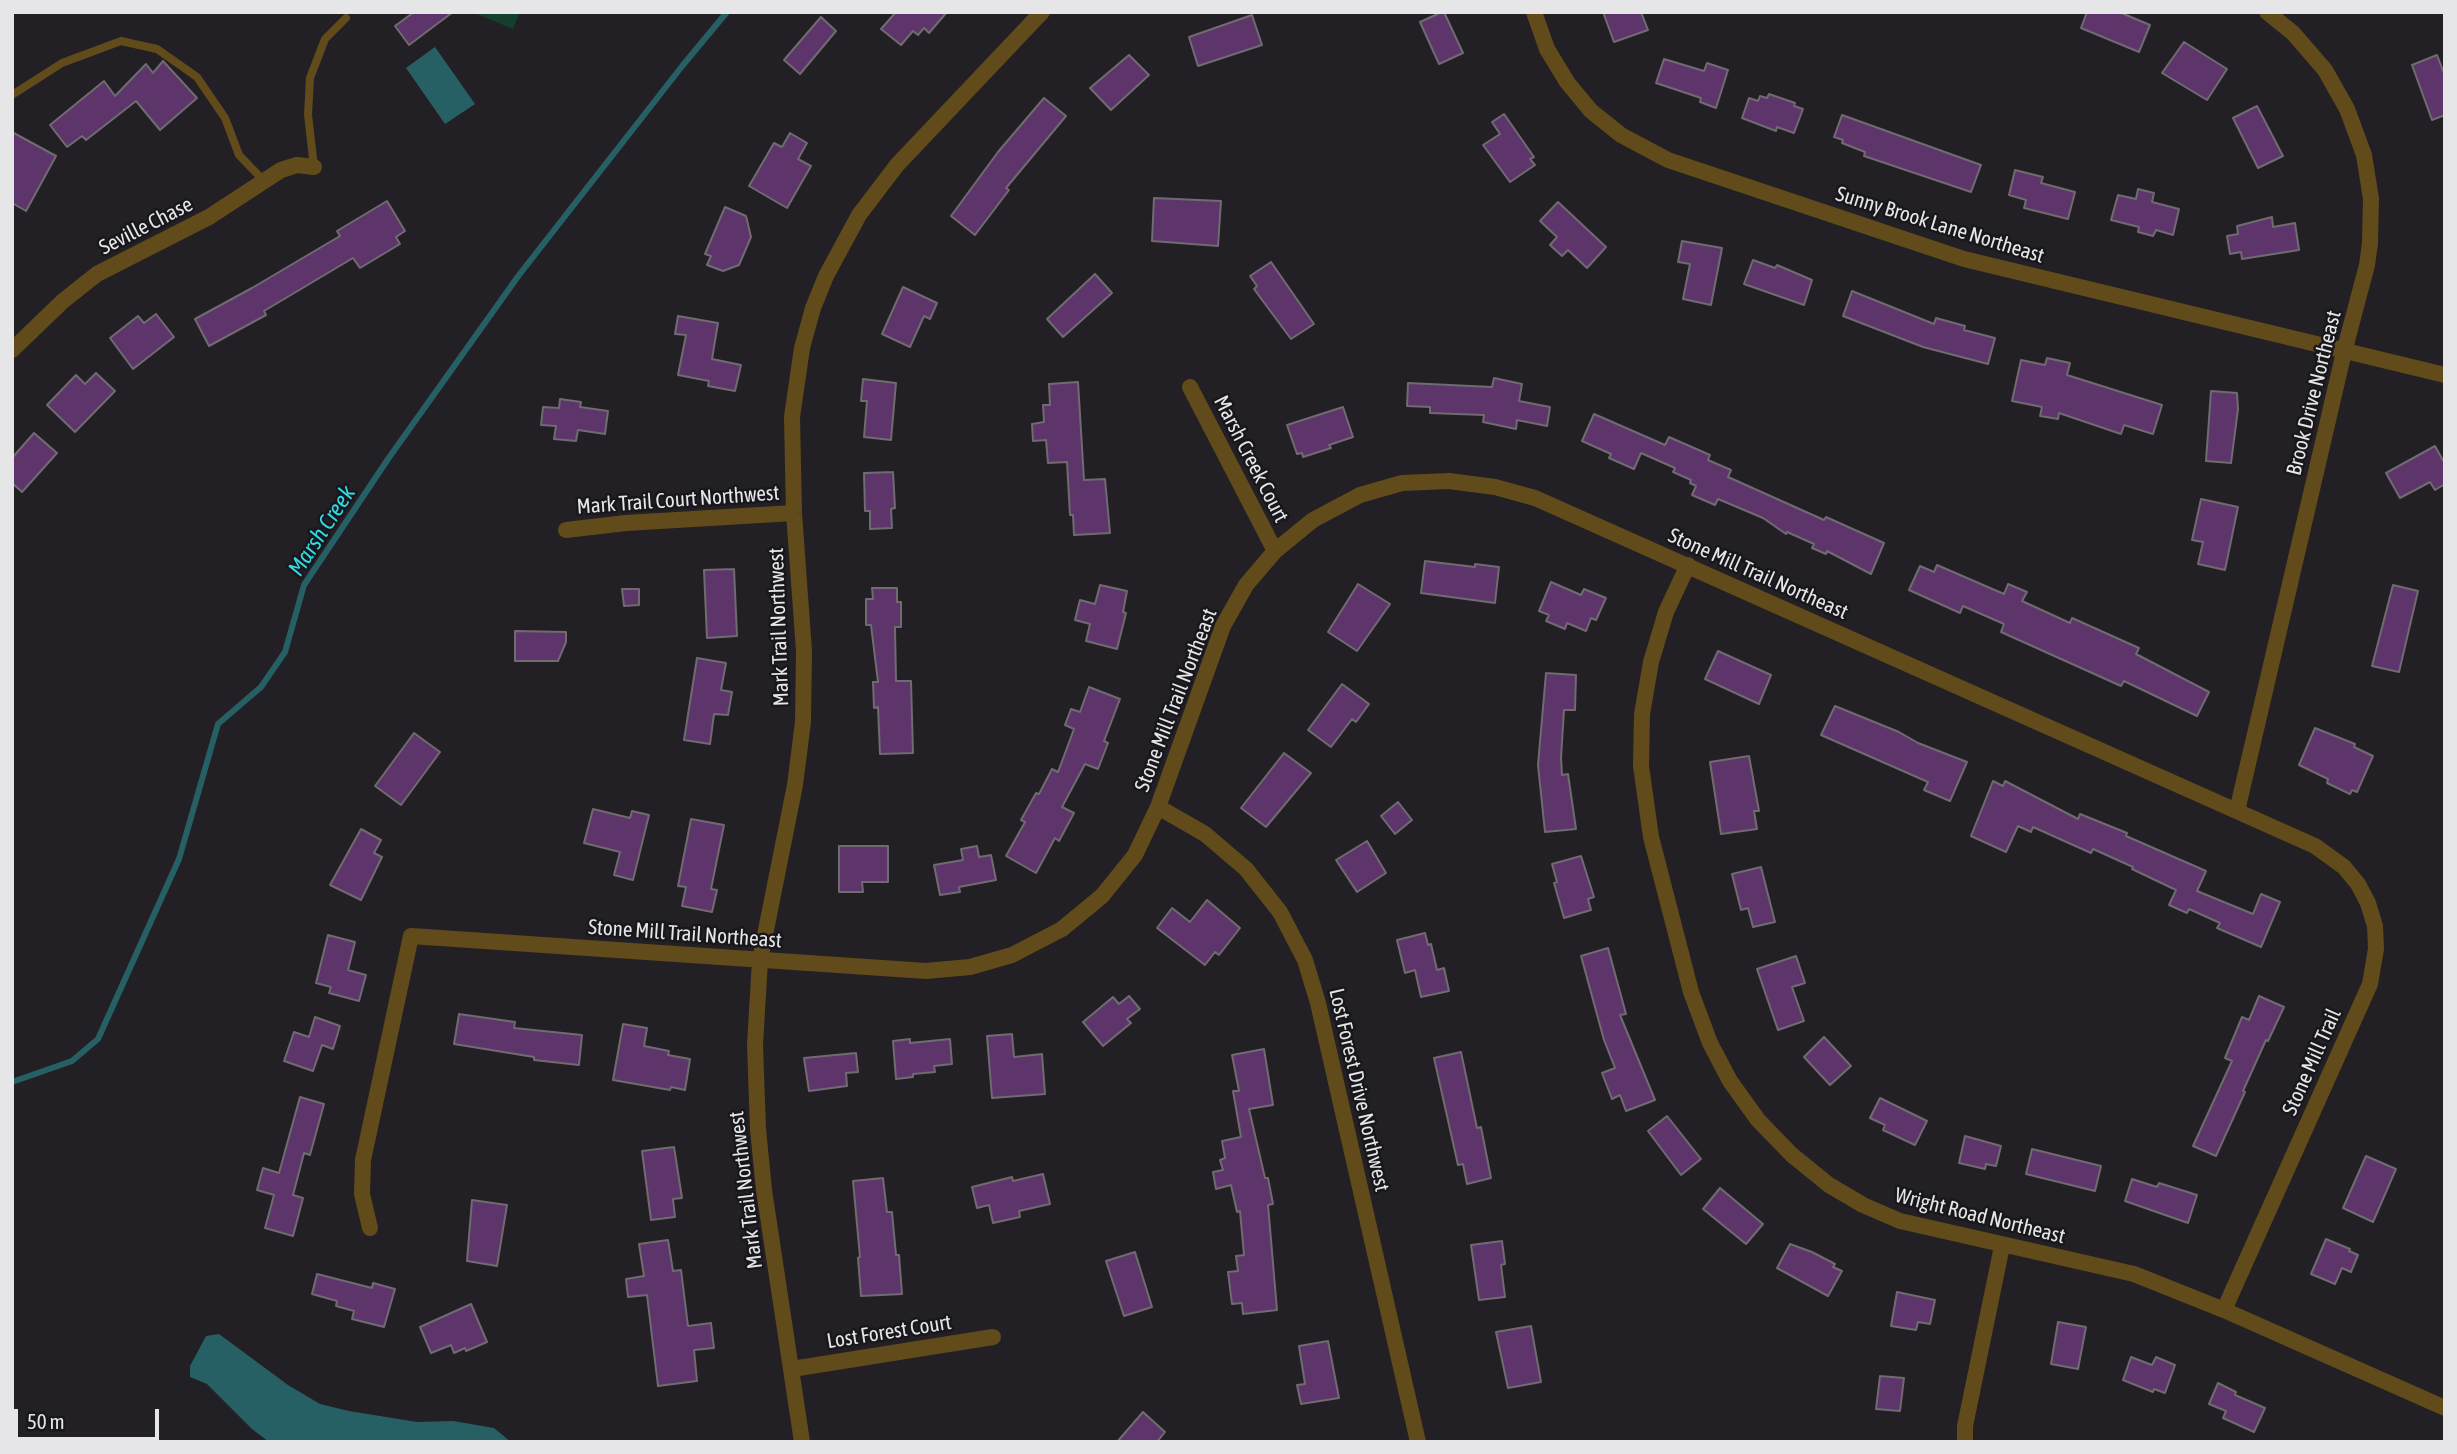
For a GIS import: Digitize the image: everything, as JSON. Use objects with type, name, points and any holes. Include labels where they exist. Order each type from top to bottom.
[{"type":"street","name":"Mark Trail Northwest","points":[[802,1442],[764,1190],[758,1129],[755,1045],[760,960],[795,785],[803,722],[804,651],[794,513],[792,417],[802,348],[813,308],[826,276],[859,215],[897,166],[1042,12]]},
{"type":"street","name":"Sunny Brook Lane Northeast","points":[[1534,12],[1547,49],[1567,82],[1591,111],[1621,135],[1668,160],[1964,259],[2445,375]]},
{"type":"street","name":"Brook Drive Northeast","points":[[2237,811],[2370,243],[2371,199],[2364,155],[2347,109],[2325,70],[2293,33],[2267,12]]},
{"type":"street","name":"Seville Chase","points":[[12,350],[63,301],[97,274],[209,217],[281,170],[297,165],[314,167]]},
{"type":"street","name":"Marsh Creek Court","points":[[1190,387],[1275,551]]},
{"type":"street","name":"Stone Mill Trail Northeast","points":[[370,1228],[362,1194],[363,1160],[411,936],[926,971],[970,967],[1012,955],[1062,929],[1102,896],[1135,855],[1158,807],[1223,626],[1246,585],[1275,551],[1313,520],[1360,495],[1402,483],[1448,481],[1495,487],[1535,498],[2310,843]]},
{"type":"street","name":"Mark Trail Court Northwest","points":[[566,530],[626,523],[794,513]]},
{"type":"street","name":"Wright Road Northeast","points":[[1688,565],[1666,612],[1651,662],[1642,714],[1641,766],[1651,837],[1691,992],[1710,1043],[1730,1081],[1758,1120],[1791,1155],[1829,1185],[1863,1205],[1900,1221],[2134,1274],[2224,1310],[2445,1408]]},
{"type":"street","name":"Lost Forest Drive Northwest","points":[[1158,807],[1205,834],[1246,869],[1280,912],[1305,960],[1318,1003],[1418,1442]]},
{"type":"street","name":"Stone Mill Trail","points":[[2224,1310],[2370,984],[2376,949],[2375,926],[2368,903],[2358,884],[2344,867],[2310,843]]},
{"type":"street","points":[[1965,1442],[1965,1426],[2002,1246]]},
{"type":"street","name":"Lost Forest Court","points":[[792,1369],[993,1337]]},
{"type":"lane","points":[[314,167],[307,115],[310,78],[325,38],[346,18]]},
{"type":"lane","points":[[12,95],[62,63],[121,41],[157,49],[197,77],[225,118],[239,155],[264,181]]},
{"type":"green space","points":[[472,12],[520,12],[513,29]]},
{"type":"water","points":[[435,47],[475,104],[445,124],[406,68]]},
{"type":"water","points":[[219,1334],[288,1385],[320,1404],[417,1422],[453,1421],[494,1428],[511,1442],[269,1442],[252,1429],[207,1384],[190,1377],[190,1366],[206,1336]]},
{"type":"building","points":[[414,12],[453,12],[409,45],[395,26]]},
{"type":"building","points":[[896,12],[947,12],[929,33],[924,28],[918,35],[913,31],[901,45],[881,29]]},
{"type":"building","points":[[1442,12],[1463,53],[1439,64],[1420,22]]},
{"type":"building","points":[[1603,12],[1641,12],[1648,30],[1614,42]]},
{"type":"building","points":[[2087,12],[2119,12],[2150,25],[2139,52],[2081,28]]},
{"type":"building","points":[[1252,15],[1262,45],[1198,66],[1189,37]]},
{"type":"building","points":[[821,17],[836,31],[800,74],[784,60]]},
{"type":"building","points":[[2184,42],[2227,69],[2207,100],[2162,73]]},
{"type":"building","points":[[1129,55],[1149,75],[1111,110],[1090,88]]},
{"type":"building","points":[[2437,55],[2445,76],[2445,115],[2432,120],[2412,65]]},
{"type":"building","points":[[1664,59],[1704,71],[1707,63],[1728,70],[1716,108],[1700,102],[1701,98],[1656,83]]},
{"type":"building","points":[[163,61],[197,98],[160,130],[136,101],[86,140],[82,136],[67,147],[50,125],[104,81],[115,96],[146,64],[153,73]]},
{"type":"building","points":[[1769,94],[1795,103],[1794,106],[1803,109],[1794,133],[1777,127],[1776,131],[1742,118],[1749,98],[1758,101],[1760,96],[1767,98]]},
{"type":"building","points":[[1044,98],[1066,116],[1006,188],[1009,190],[975,235],[951,216],[998,152]]},
{"type":"building","points":[[2257,106],[2283,156],[2258,168],[2233,118]]},
{"type":"building","points":[[1504,114],[1534,157],[1530,159],[1535,165],[1510,182],[1483,145],[1500,134],[1492,122]]},
{"type":"building","points":[[1842,115],[1981,165],[1971,192],[1864,156],[1865,152],[1842,143],[1843,140],[1834,137]]},
{"type":"building","points":[[12,132],[56,156],[26,211],[12,203]]},
{"type":"building","points":[[790,133],[807,143],[798,159],[811,166],[787,208],[749,186],[774,143],[782,147]]},
{"type":"building","points":[[2015,170],[2043,177],[2041,183],[2075,192],[2068,219],[2024,208],[2026,200],[2009,195]]},
{"type":"building","points":[[2138,189],[2154,193],[2152,202],[2179,209],[2173,235],[2156,230],[2153,236],[2138,232],[2139,227],[2111,220],[2118,195],[2136,199]]},
{"type":"building","points":[[1154,198],[1221,201],[1218,246],[1152,241]]},
{"type":"building","points":[[387,201],[405,231],[396,237],[400,244],[360,268],[353,258],[264,311],[266,315],[209,346],[195,319],[340,236],[337,231]]},
{"type":"building","points":[[1558,202],[1606,247],[1587,268],[1568,250],[1562,256],[1550,245],[1557,237],[1540,221]]},
{"type":"building","points":[[725,207],[746,216],[751,237],[739,265],[723,271],[707,265],[711,256],[705,254]]},
{"type":"building","points":[[2272,217],[2273,227],[2295,223],[2299,250],[2242,259],[2241,252],[2230,254],[2227,236],[2238,234],[2237,226]]},
{"type":"building","points":[[1682,241],[1722,248],[1711,305],[1683,299],[1690,264],[1678,262]]},
{"type":"building","points":[[1753,260],[1775,268],[1777,265],[1812,280],[1804,305],[1744,284]]},
{"type":"building","points":[[1271,262],[1314,324],[1291,339],[1254,289],[1257,286],[1250,276]]},
{"type":"building","points":[[1095,274],[1112,293],[1063,337],[1047,319]]},
{"type":"building","points":[[903,287],[937,303],[930,319],[924,316],[910,347],[882,334]]},
{"type":"building","points":[[1852,291],[1934,324],[1936,318],[1965,326],[1964,330],[1995,338],[1988,364],[1923,347],[1843,316]]},
{"type":"building","points":[[156,314],[174,337],[133,369],[110,338],[138,316],[144,323]]},
{"type":"building","points":[[678,316],[718,323],[712,359],[741,365],[735,391],[708,386],[709,381],[678,375],[686,335],[675,334]]},
{"type":"building","points":[[2047,358],[2070,363],[2067,375],[2162,405],[2153,434],[2124,425],[2121,434],[2059,413],[2058,419],[2040,416],[2042,407],[2012,401],[2021,360],[2045,365]]},
{"type":"building","points":[[96,373],[115,391],[75,432],[47,405],[76,375],[85,384]]},
{"type":"building","points":[[1494,378],[1522,384],[1519,401],[1550,407],[1547,426],[1517,420],[1516,429],[1483,422],[1484,415],[1430,413],[1430,407],[1407,406],[1408,383],[1492,387]]},
{"type":"building","points":[[863,379],[896,383],[891,440],[864,437],[867,401],[861,401]]},
{"type":"building","points":[[1078,382],[1084,480],[1105,479],[1110,533],[1074,535],[1067,462],[1048,463],[1046,440],[1033,441],[1032,424],[1044,422],[1043,405],[1050,405],[1049,384]]},
{"type":"building","points":[[2211,391],[2237,393],[2238,409],[2231,463],[2206,461]]},
{"type":"building","points":[[560,399],[581,402],[580,407],[608,411],[605,434],[578,430],[576,441],[554,439],[556,426],[541,425],[543,407],[559,408]]},
{"type":"building","points":[[1343,407],[1353,437],[1303,457],[1302,453],[1297,454],[1287,425]]},
{"type":"building","points":[[1594,414],[1665,445],[1669,437],[1710,455],[1708,460],[1731,470],[1728,477],[1824,520],[1826,517],[1884,543],[1871,574],[1827,551],[1826,554],[1812,548],[1814,544],[1787,532],[1786,534],[1763,518],[1718,499],[1715,505],[1692,495],[1696,486],[1690,483],[1691,480],[1673,472],[1675,468],[1641,453],[1634,469],[1609,458],[1611,454],[1582,441]]},
{"type":"building","points":[[34,433],[57,453],[22,492],[12,483],[12,458]]},
{"type":"building","points":[[2435,446],[2445,464],[2445,484],[2435,490],[2430,482],[2400,498],[2386,473]]},
{"type":"building","points":[[893,472],[895,508],[891,509],[892,528],[870,529],[870,511],[865,511],[864,473]]},
{"type":"building","points":[[2201,499],[2238,507],[2225,570],[2198,564],[2203,542],[2192,540]]},
{"type":"building","points":[[1425,561],[1499,567],[1495,603],[1421,593]]},
{"type":"building","points":[[1937,565],[2004,594],[2008,584],[2027,592],[2022,601],[2070,623],[2072,618],[2139,648],[2136,654],[2209,692],[2197,716],[2124,681],[2121,686],[2001,632],[2004,624],[1963,606],[1960,613],[1909,590],[1920,566],[1934,572]]},
{"type":"building","points":[[734,569],[737,636],[707,638],[704,570]]},
{"type":"building","points":[[1551,582],[1581,595],[1584,589],[1606,598],[1596,620],[1591,618],[1586,631],[1567,623],[1565,629],[1546,621],[1549,615],[1539,611]]},
{"type":"building","points":[[1358,584],[1390,604],[1357,651],[1328,632]]},
{"type":"building","points":[[1100,585],[1127,591],[1123,612],[1126,613],[1117,649],[1086,641],[1090,624],[1075,620],[1080,600],[1095,604]]},
{"type":"building","points":[[2393,585],[2418,591],[2399,672],[2372,666]]},
{"type":"building","points":[[872,588],[897,588],[897,602],[901,602],[901,627],[895,627],[896,681],[911,681],[913,753],[880,754],[878,707],[874,708],[873,682],[878,682],[871,625],[866,625],[866,599],[873,599]]},
{"type":"building","points":[[622,589],[639,589],[639,605],[624,606]]},
{"type":"building","points":[[515,631],[566,632],[566,642],[558,661],[515,661]]},
{"type":"building","points":[[1718,651],[1771,675],[1759,704],[1705,679]]},
{"type":"building","points":[[697,658],[726,663],[721,690],[732,692],[728,715],[714,714],[710,744],[684,740]]},
{"type":"building","points":[[1546,673],[1576,675],[1575,710],[1564,710],[1561,758],[1562,775],[1568,774],[1576,829],[1545,832],[1538,765]]},
{"type":"building","points":[[1342,684],[1369,704],[1356,722],[1352,719],[1331,747],[1308,730]]},
{"type":"building","points":[[1089,687],[1120,699],[1104,741],[1108,743],[1098,769],[1085,764],[1062,807],[1074,813],[1059,841],[1055,838],[1036,873],[1006,856],[1025,822],[1021,820],[1036,793],[1039,794],[1052,769],[1058,772],[1074,729],[1065,725],[1071,709],[1080,712]]},
{"type":"building","points":[[1835,706],[1967,762],[1950,801],[1924,790],[1928,782],[1821,735]]},
{"type":"building","points":[[2315,728],[2355,744],[2354,747],[2373,756],[2357,792],[2352,790],[2350,794],[2327,783],[2328,779],[2299,765]]},
{"type":"building","points":[[414,733],[440,752],[401,805],[375,786]]},
{"type":"building","points":[[1284,753],[1311,773],[1266,827],[1241,808]]},
{"type":"building","points":[[1749,756],[1759,811],[1754,811],[1757,829],[1721,834],[1710,762]]},
{"type":"building","points":[[1993,781],[2003,786],[2005,781],[2078,819],[2080,814],[2127,833],[2126,836],[2206,871],[2197,891],[2253,914],[2261,894],[2280,902],[2261,947],[2217,928],[2220,923],[2189,909],[2187,913],[2169,905],[2176,890],[2093,849],[2091,853],[2033,827],[2031,832],[2018,826],[2006,852],[1971,836]]},
{"type":"building","points":[[1398,802],[1412,820],[1395,834],[1381,816]]},
{"type":"building","points":[[593,809],[630,818],[632,811],[649,815],[633,880],[614,875],[620,852],[584,843]]},
{"type":"building","points":[[691,819],[724,825],[711,889],[717,890],[712,912],[682,906],[686,887],[678,886]]},
{"type":"building","points":[[361,829],[381,840],[374,853],[382,857],[361,900],[330,885]]},
{"type":"building","points":[[1367,841],[1386,873],[1357,892],[1336,860]]},
{"type":"building","points":[[839,846],[888,846],[888,882],[862,882],[863,892],[839,892]]},
{"type":"building","points":[[977,846],[979,857],[991,855],[996,880],[959,887],[960,892],[940,895],[934,865],[963,860],[961,849]]},
{"type":"building","points":[[1581,856],[1594,897],[1588,899],[1591,910],[1564,918],[1554,883],[1557,882],[1552,864]]},
{"type":"building","points":[[1761,867],[1775,922],[1753,927],[1748,908],[1741,910],[1732,874]]},
{"type":"building","points":[[1207,900],[1240,928],[1219,955],[1215,952],[1205,965],[1157,928],[1172,908],[1190,922]]},
{"type":"building","points":[[1425,933],[1428,945],[1431,944],[1437,970],[1444,968],[1449,991],[1421,997],[1415,970],[1405,973],[1397,940]]},
{"type":"building","points":[[328,935],[355,942],[348,970],[366,975],[359,1001],[329,993],[331,987],[316,983]]},
{"type":"building","points":[[1608,948],[1626,1014],[1620,1015],[1655,1100],[1626,1111],[1620,1095],[1612,1099],[1602,1073],[1615,1068],[1604,1040],[1581,956]]},
{"type":"building","points":[[1796,956],[1805,983],[1792,987],[1804,1021],[1778,1030],[1757,969]]},
{"type":"building","points":[[1129,996],[1140,1009],[1127,1019],[1131,1023],[1103,1046],[1083,1022],[1113,997],[1119,1004]]},
{"type":"building","points":[[2259,996],[2284,1007],[2268,1041],[2266,1040],[2216,1156],[2193,1146],[2232,1061],[2225,1058],[2242,1017],[2249,1020]]},
{"type":"building","points":[[459,1014],[515,1022],[514,1028],[582,1035],[579,1065],[534,1060],[534,1057],[454,1044]]},
{"type":"building","points":[[315,1017],[340,1026],[333,1049],[322,1045],[313,1071],[284,1061],[294,1032],[309,1037]]},
{"type":"building","points":[[623,1024],[647,1028],[644,1046],[669,1051],[668,1055],[690,1059],[685,1090],[613,1080]]},
{"type":"building","points":[[1012,1034],[1014,1057],[1042,1054],[1045,1094],[992,1098],[987,1036]]},
{"type":"building","points":[[1824,1037],[1851,1066],[1830,1085],[1804,1057]]},
{"type":"building","points":[[910,1039],[910,1043],[950,1039],[952,1064],[934,1066],[935,1072],[896,1079],[893,1041]]},
{"type":"building","points":[[1264,1049],[1273,1105],[1249,1109],[1273,1204],[1268,1205],[1277,1310],[1243,1314],[1242,1303],[1232,1304],[1228,1272],[1238,1271],[1236,1256],[1244,1255],[1240,1211],[1237,1212],[1231,1185],[1216,1189],[1213,1172],[1223,1170],[1220,1160],[1225,1158],[1222,1141],[1241,1137],[1233,1091],[1239,1091],[1232,1055]]},
{"type":"building","points":[[1461,1052],[1491,1178],[1467,1184],[1463,1164],[1458,1165],[1434,1058]]},
{"type":"building","points":[[856,1053],[858,1072],[846,1073],[847,1086],[809,1091],[804,1058]]},
{"type":"building","points":[[300,1097],[324,1104],[310,1155],[304,1153],[293,1195],[303,1198],[293,1236],[265,1228],[274,1195],[257,1190],[263,1168],[279,1173]]},
{"type":"building","points":[[1880,1098],[1927,1121],[1915,1145],[1883,1130],[1885,1125],[1870,1118]]},
{"type":"building","points":[[1667,1116],[1701,1159],[1681,1175],[1648,1131]]},
{"type":"building","points":[[1965,1136],[2001,1146],[1996,1166],[1986,1164],[1985,1169],[1959,1163]]},
{"type":"building","points":[[674,1147],[682,1198],[673,1199],[675,1217],[651,1220],[642,1151]]},
{"type":"building","points":[[2032,1149],[2101,1166],[2095,1191],[2026,1174]]},
{"type":"building","points":[[2366,1156],[2396,1169],[2373,1222],[2343,1208]]},
{"type":"building","points":[[1043,1174],[1050,1204],[1019,1211],[1020,1217],[993,1223],[989,1205],[977,1208],[972,1187],[1012,1177],[1013,1181]]},
{"type":"building","points":[[883,1178],[887,1212],[892,1212],[902,1294],[861,1296],[853,1181]]},
{"type":"building","points":[[2132,1179],[2157,1187],[2159,1183],[2197,1195],[2188,1223],[2125,1201]]},
{"type":"building","points":[[1720,1188],[1763,1224],[1746,1244],[1703,1209]]},
{"type":"building","points":[[472,1200],[507,1205],[497,1266],[467,1261]]},
{"type":"building","points":[[2326,1239],[2358,1255],[2351,1272],[2342,1268],[2335,1284],[2311,1274]]},
{"type":"building","points":[[668,1240],[673,1271],[681,1270],[688,1326],[711,1323],[714,1348],[694,1350],[697,1381],[658,1386],[647,1295],[628,1297],[626,1279],[644,1276],[639,1244]]},
{"type":"building","points":[[1502,1241],[1505,1264],[1501,1265],[1505,1297],[1479,1300],[1471,1245]]},
{"type":"building","points":[[1790,1244],[1812,1252],[1835,1264],[1833,1267],[1842,1271],[1828,1296],[1777,1268]]},
{"type":"building","points":[[1135,1252],[1152,1307],[1124,1316],[1106,1261]]},
{"type":"building","points":[[317,1274],[372,1288],[373,1283],[395,1289],[384,1327],[352,1319],[354,1311],[336,1306],[337,1301],[312,1294]]},
{"type":"building","points":[[1897,1292],[1935,1300],[1930,1324],[1918,1322],[1916,1330],[1891,1326]]},
{"type":"building","points":[[471,1304],[487,1342],[466,1351],[465,1348],[454,1353],[451,1345],[431,1353],[420,1327]]},
{"type":"building","points":[[2058,1322],[2086,1327],[2078,1369],[2051,1364]]},
{"type":"building","points":[[1531,1326],[1541,1382],[1508,1388],[1496,1332]]},
{"type":"building","points":[[1328,1341],[1339,1398],[1301,1404],[1297,1385],[1305,1384],[1299,1346]]},
{"type":"building","points":[[2131,1357],[2152,1365],[2156,1357],[2175,1365],[2165,1393],[2154,1389],[2153,1392],[2123,1380]]},
{"type":"building","points":[[1880,1376],[1904,1378],[1900,1411],[1876,1409]]},
{"type":"building","points":[[2218,1383],[2236,1392],[2235,1395],[2265,1408],[2254,1432],[2223,1418],[2226,1411],[2209,1404]]},
{"type":"building","points":[[1143,1412],[1165,1432],[1157,1442],[1117,1442]]},
{"type":"waterway","name":"Marsh Creek","points":[[12,1082],[72,1061],[98,1039],[179,859],[218,724],[261,687],[285,652],[304,585],[388,459],[519,275],[727,12]]}]
